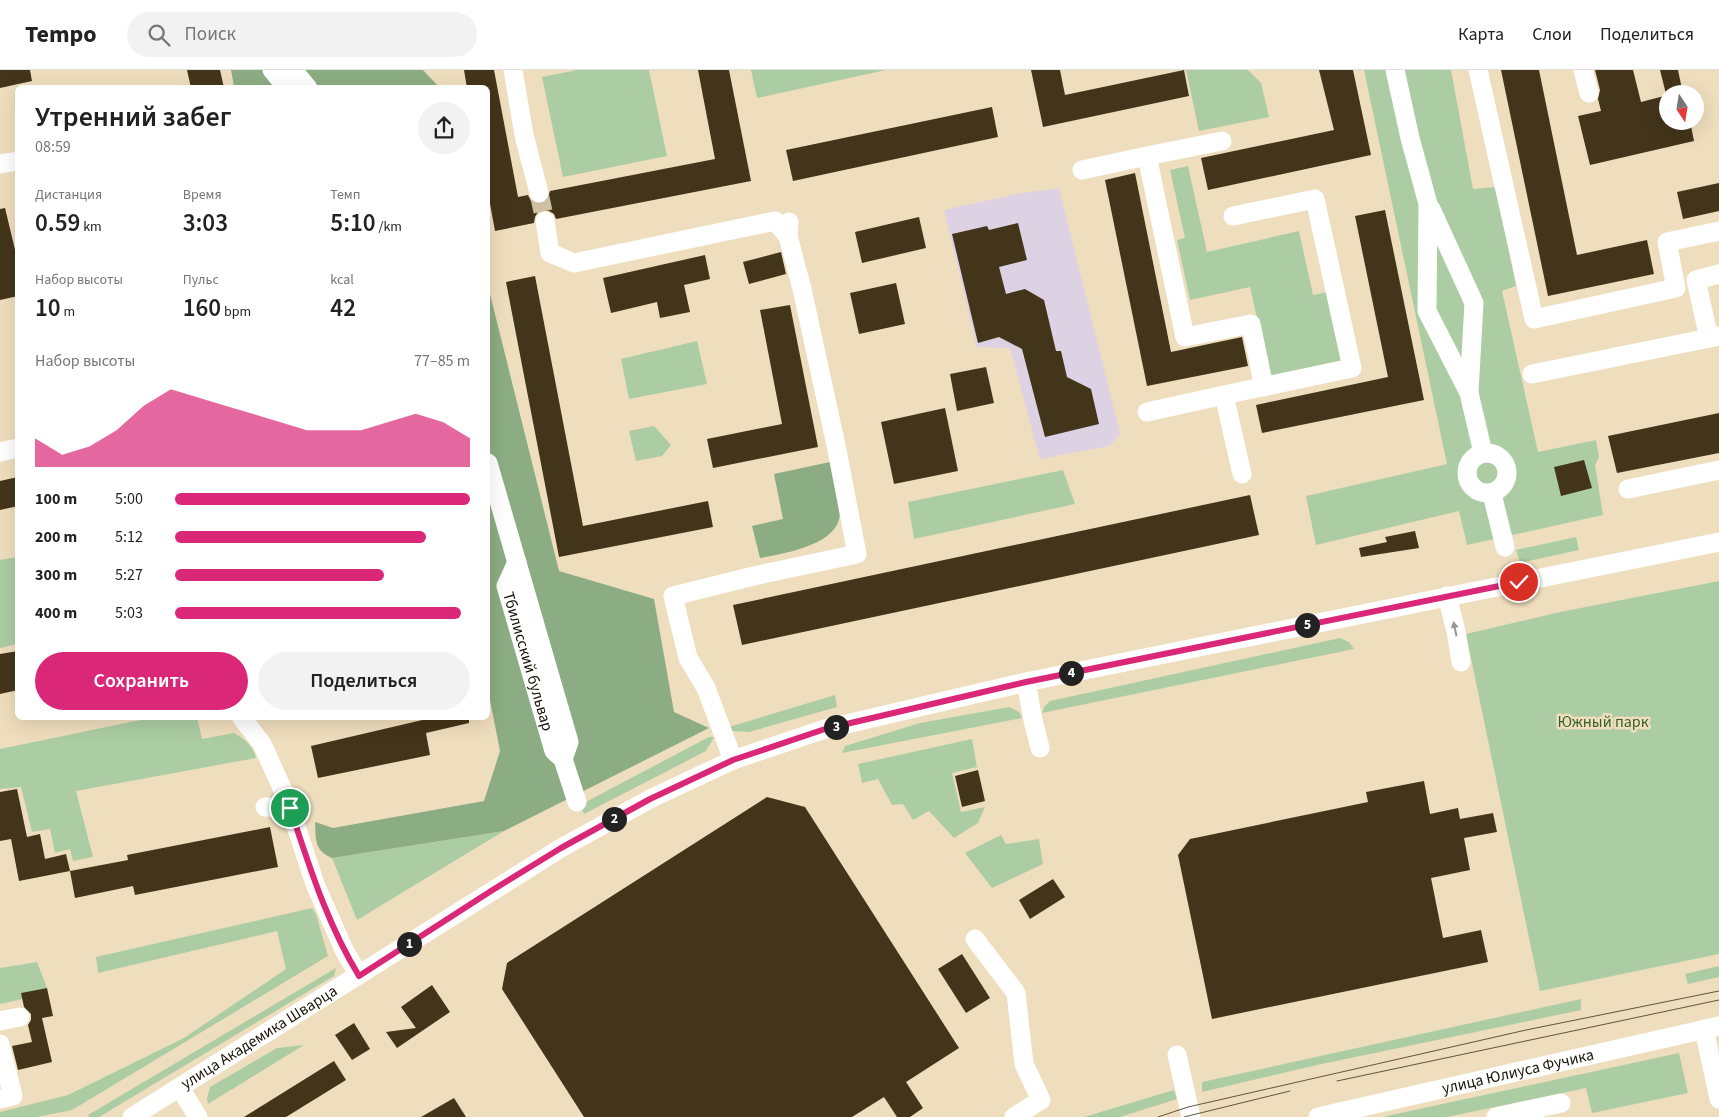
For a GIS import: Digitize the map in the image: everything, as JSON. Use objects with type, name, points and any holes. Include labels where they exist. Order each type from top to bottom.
[{"type":"street","points":[[272,70],[284,85]]},
{"type":"street","points":[[293,70],[306,85]]},
{"type":"street","points":[[513,70],[524,135],[539,193]]},
{"type":"street","points":[[1395,70],[1410,138],[1428,204],[1474,303],[1469,393]]},
{"type":"street","points":[[1478,70],[1534,319],[1676,288],[1667,242],[1719,231]]},
{"type":"street","points":[[1583,70],[1589,93]]},
{"type":"street","points":[[1082,170],[1222,141]]},
{"type":"street","points":[[1147,156],[1185,337],[1251,324],[1264,386]]},
{"type":"street","points":[[0,164],[15,162]]},
{"type":"street","points":[[1147,412],[1352,368],[1315,199],[1234,216]]},
{"type":"street","points":[[1428,204],[1427,311],[1469,393],[1483,453]]},
{"type":"street","points":[[545,221],[550,253],[574,264],[775,221],[788,229],[837,450],[857,554],[672,596],[688,658],[706,688],[733,760]]},
{"type":"street","points":[[1532,374],[1714,337],[1711,313],[1696,280],[1719,274]]},
{"type":"street","points":[[1224,395],[1242,474]]},
{"type":"street","points":[[0,452],[15,449]]},
{"type":"street","points":[[1483,453],[1499,456],[1508,469],[1505,485],[1492,494],[1476,491],[1467,478],[1470,462],[1483,453]]},
{"type":"street","name":"Тбилисский бульвар","points":[[490,470],[569,742],[563,759],[577,802]]},
{"type":"street","points":[[1628,489],[1719,470]]},
{"type":"street","points":[[1492,494],[1505,547]]},
{"type":"street","name":"улица Академика Шварца","points":[[132,1117],[561,848],[650,799],[733,760],[825,729],[1026,682],[1719,542]]},
{"type":"street","points":[[1447,596],[1456,630],[1461,662]]},
{"type":"street","points":[[1026,682],[1040,748]]},
{"type":"street","points":[[244,720],[262,744],[290,808],[315,884],[345,952],[359,976]]},
{"type":"street","points":[[265,807],[290,808]]},
{"type":"street","points":[[975,939],[1016,993],[1024,1064],[1041,1100],[1014,1117]]},
{"type":"street","points":[[0,1021],[20,1017]]},
{"type":"street","points":[[1711,1027],[1719,1099]]},
{"type":"street","name":"улица Юлиуса Фучика","points":[[1318,1117],[1711,1027]]},
{"type":"street","points":[[0,1044],[13,1096],[0,1098]]},
{"type":"street","points":[[1177,1055],[1191,1117]]},
{"type":"street","points":[[180,1088],[198,1117]]},
{"type":"street","points":[[1496,1117],[1560,1104]]},
{"type":"shaded area","points":[[1059,188],[1120,434],[1109,446],[1040,459],[1010,348],[977,347],[944,210],[1017,194]]},
{"type":"green space","points":[[231,70],[423,70],[437,85],[234,85]]},
{"type":"green space","points":[[577,70],[649,70],[667,156],[563,177],[542,77]]},
{"type":"green space","points":[[751,70],[886,70],[757,98]]},
{"type":"green space","points":[[1186,70],[1248,70],[1261,83],[1269,117],[1199,131]]},
{"type":"green space","points":[[1364,70],[1451,70],[1473,189],[1496,187],[1516,286],[1502,291],[1538,452],[1596,440],[1599,457],[1595,465],[1603,515],[1467,545],[1459,511],[1316,545],[1306,496],[1447,464]]},
{"type":"green space","points":[[1188,166],[1207,252],[1299,231],[1313,295],[1328,292],[1343,360],[1270,376],[1250,287],[1190,300],[1177,240],[1185,238],[1170,170]]},
{"type":"green space","points":[[490,294],[559,571],[654,599],[674,712],[709,728],[504,831],[332,858],[319,848],[316,839],[315,822],[333,828],[484,801],[500,751],[490,700]]},
{"type":"green space","points":[[697,341],[707,384],[629,399],[621,359]]},
{"type":"green space","points":[[654,426],[671,445],[662,456],[636,461],[629,431]]},
{"type":"green space","points":[[830,462],[840,511],[838,523],[831,532],[810,545],[797,550],[760,558],[752,526],[783,519],[774,474]]},
{"type":"green space","points":[[1063,470],[1075,504],[914,539],[908,502]]},
{"type":"green space","points":[[1576,537],[1579,550],[1520,563],[1516,550]]},
{"type":"green space","points":[[15,557],[15,644],[0,648],[0,560]]},
{"type":"green space","name":"Южный парк","points":[[1719,581],[1719,954],[1540,991],[1466,634],[1560,612]]},
{"type":"green space","points":[[1340,638],[1349,642],[1354,649],[1042,713],[1044,707],[1050,701]]},
{"type":"green space","points":[[835,695],[837,707],[749,732],[730,731],[729,727]]},
{"type":"green space","points":[[1009,707],[1019,712],[1022,718],[842,753],[845,746],[920,723]]},
{"type":"green space","points":[[140,720],[197,720],[202,739],[234,733],[245,740],[255,753],[256,758],[76,791],[93,857],[73,861],[70,849],[55,853],[50,829],[32,832],[21,787],[0,789],[0,749]]},
{"type":"green space","points":[[709,737],[714,737],[706,751],[584,814],[580,805]]},
{"type":"green space","points":[[972,739],[977,767],[952,773],[961,812],[985,807],[978,823],[954,838],[929,811],[913,820],[903,804],[892,805],[878,779],[862,783],[858,764]]},
{"type":"green space","points":[[504,831],[357,920],[332,858]]},
{"type":"green space","points":[[1001,835],[1006,844],[1039,839],[1043,864],[992,888],[965,853]]},
{"type":"green space","points":[[312,908],[316,914],[328,956],[72,1110],[37,1117],[0,1117],[0,1112],[68,1095],[184,1038],[286,969],[277,931],[98,973],[96,957]]},
{"type":"green space","points":[[37,962],[47,988],[21,993],[23,999],[0,1004],[0,968]]},
{"type":"green space","points":[[1719,966],[1719,977],[1688,984],[1685,974]]},
{"type":"green space","points":[[336,968],[334,976],[99,1117],[89,1117],[88,1115]]},
{"type":"green space","points":[[1581,999],[1581,1010],[1317,1065],[1202,1092],[1202,1082]]},
{"type":"green space","points":[[304,1045],[208,1104],[207,1098],[210,1087],[277,1048]]},
{"type":"green space","points":[[1679,1053],[1688,1093],[1592,1113],[1586,1088],[1447,1117],[1382,1117]]},
{"type":"green space","points":[[1174,1090],[1177,1099],[1120,1117],[1084,1117]]},
{"type":"building","points":[[0,70],[30,70],[32,81],[0,88]]},
{"type":"building","points":[[187,70],[220,70],[223,85],[190,85]]},
{"type":"building","points":[[464,70],[494,70],[518,197],[528,195],[531,201],[541,204],[547,201],[550,191],[715,159],[698,70],[729,70],[751,181],[556,219],[554,214],[543,210],[538,212],[534,223],[495,231],[490,204],[490,85],[466,85]]},
{"type":"building","points":[[1031,70],[1060,70],[1065,95],[1184,70],[1189,96],[1043,127]]},
{"type":"building","points":[[1319,70],[1353,70],[1371,155],[1208,190],[1201,158],[1334,130]]},
{"type":"building","points":[[1501,70],[1539,70],[1577,255],[1647,240],[1654,274],[1548,296]]},
{"type":"building","points":[[1595,70],[1633,70],[1641,102],[1659,97],[1659,130],[1692,130],[1694,141],[1590,165],[1578,116],[1601,111],[1598,99],[1600,90]]},
{"type":"building","points":[[1660,70],[1678,70],[1681,85],[1664,85]]},
{"type":"building","points":[[992,107],[998,137],[793,181],[786,150]]},
{"type":"building","points":[[1135,173],[1171,352],[1242,337],[1248,366],[1147,386],[1105,180]]},
{"type":"building","points":[[1719,183],[1719,211],[1683,219],[1677,192]]},
{"type":"building","points":[[5,208],[15,250],[15,297],[0,300],[0,209]]},
{"type":"building","points":[[1385,210],[1424,400],[1262,433],[1256,405],[1388,377],[1355,216]]},
{"type":"building","points":[[919,217],[926,248],[862,263],[855,232]]},
{"type":"building","points":[[1018,223],[1027,260],[999,267],[1006,294],[1025,289],[1044,300],[1056,351],[1061,351],[1067,377],[1091,389],[1099,424],[1045,437],[1022,349],[999,337],[978,343],[952,234],[987,226],[989,230]]},
{"type":"building","points":[[781,252],[786,274],[749,284],[743,262]]},
{"type":"building","points":[[705,255],[710,279],[684,285],[690,312],[660,318],[657,302],[611,313],[603,278]]},
{"type":"building","points":[[535,276],[583,526],[708,501],[713,527],[559,557],[506,282]]},
{"type":"building","points":[[896,283],[905,324],[859,334],[850,293]]},
{"type":"building","points":[[790,305],[818,447],[713,468],[707,439],[782,424],[760,310]]},
{"type":"building","points":[[986,367],[994,403],[957,411],[950,374]]},
{"type":"building","points":[[945,408],[958,471],[894,484],[881,422]]},
{"type":"building","points":[[1719,413],[1719,453],[1617,473],[1608,436]]},
{"type":"building","points":[[1584,460],[1592,488],[1561,496],[1554,467]]},
{"type":"building","points":[[15,478],[15,507],[0,510],[0,481]]},
{"type":"building","points":[[1250,495],[1259,535],[742,645],[733,605]]},
{"type":"building","points":[[1415,531],[1419,548],[1361,557],[1359,548],[1387,542],[1385,537]]},
{"type":"building","points":[[15,652],[15,691],[0,694],[0,654]]},
{"type":"building","points":[[422,720],[469,720],[469,723],[426,733],[430,755],[318,778],[311,746]]},
{"type":"building","points":[[978,770],[985,801],[962,807],[955,776]]},
{"type":"building","points":[[1424,781],[1430,814],[1458,808],[1460,819],[1493,813],[1497,832],[1464,838],[1470,870],[1431,878],[1443,938],[1481,930],[1488,962],[1212,1019],[1178,855],[1190,839],[1368,802],[1366,792]]},
{"type":"building","points":[[17,789],[27,837],[40,834],[45,859],[66,854],[70,871],[19,881],[11,839],[0,841],[0,792]]},
{"type":"building","points":[[767,797],[805,807],[959,1048],[906,1082],[923,1108],[910,1117],[897,1117],[884,1097],[852,1117],[584,1117],[502,989],[507,963]]},
{"type":"building","points":[[270,827],[278,867],[135,895],[133,886],[75,898],[70,871],[128,860],[127,855]]},
{"type":"building","points":[[1053,879],[1065,897],[1030,919],[1019,900]]},
{"type":"building","points":[[962,954],[990,998],[966,1013],[938,969]]},
{"type":"building","points":[[432,985],[450,1012],[397,1048],[386,1032],[416,1028],[401,1007]]},
{"type":"building","points":[[47,988],[53,1016],[42,1018],[52,1062],[18,1070],[12,1046],[32,1042],[28,1025],[31,1020],[31,1014],[24,1007],[21,993]]},
{"type":"building","points":[[354,1023],[370,1049],[352,1060],[335,1035]]},
{"type":"building","points":[[334,1061],[346,1080],[286,1117],[244,1117]]},
{"type":"building","points":[[454,1098],[466,1117],[421,1117]]},
{"type":"tunnel","points":[[539,193],[545,221]]},
{"type":"tram line","points":[[1158,1117],[1188,1107],[1526,1030],[1719,991]]},
{"type":"tram line","points":[[1337,1081],[1719,1000]]},
{"type":"tram line","points":[[1184,1117],[1290,1091]]},
{"type":"route","points":[[290,808],[315,884],[345,952],[359,976],[561,848],[650,799],[733,760],[825,729],[1026,682],[1519,582]]}]
